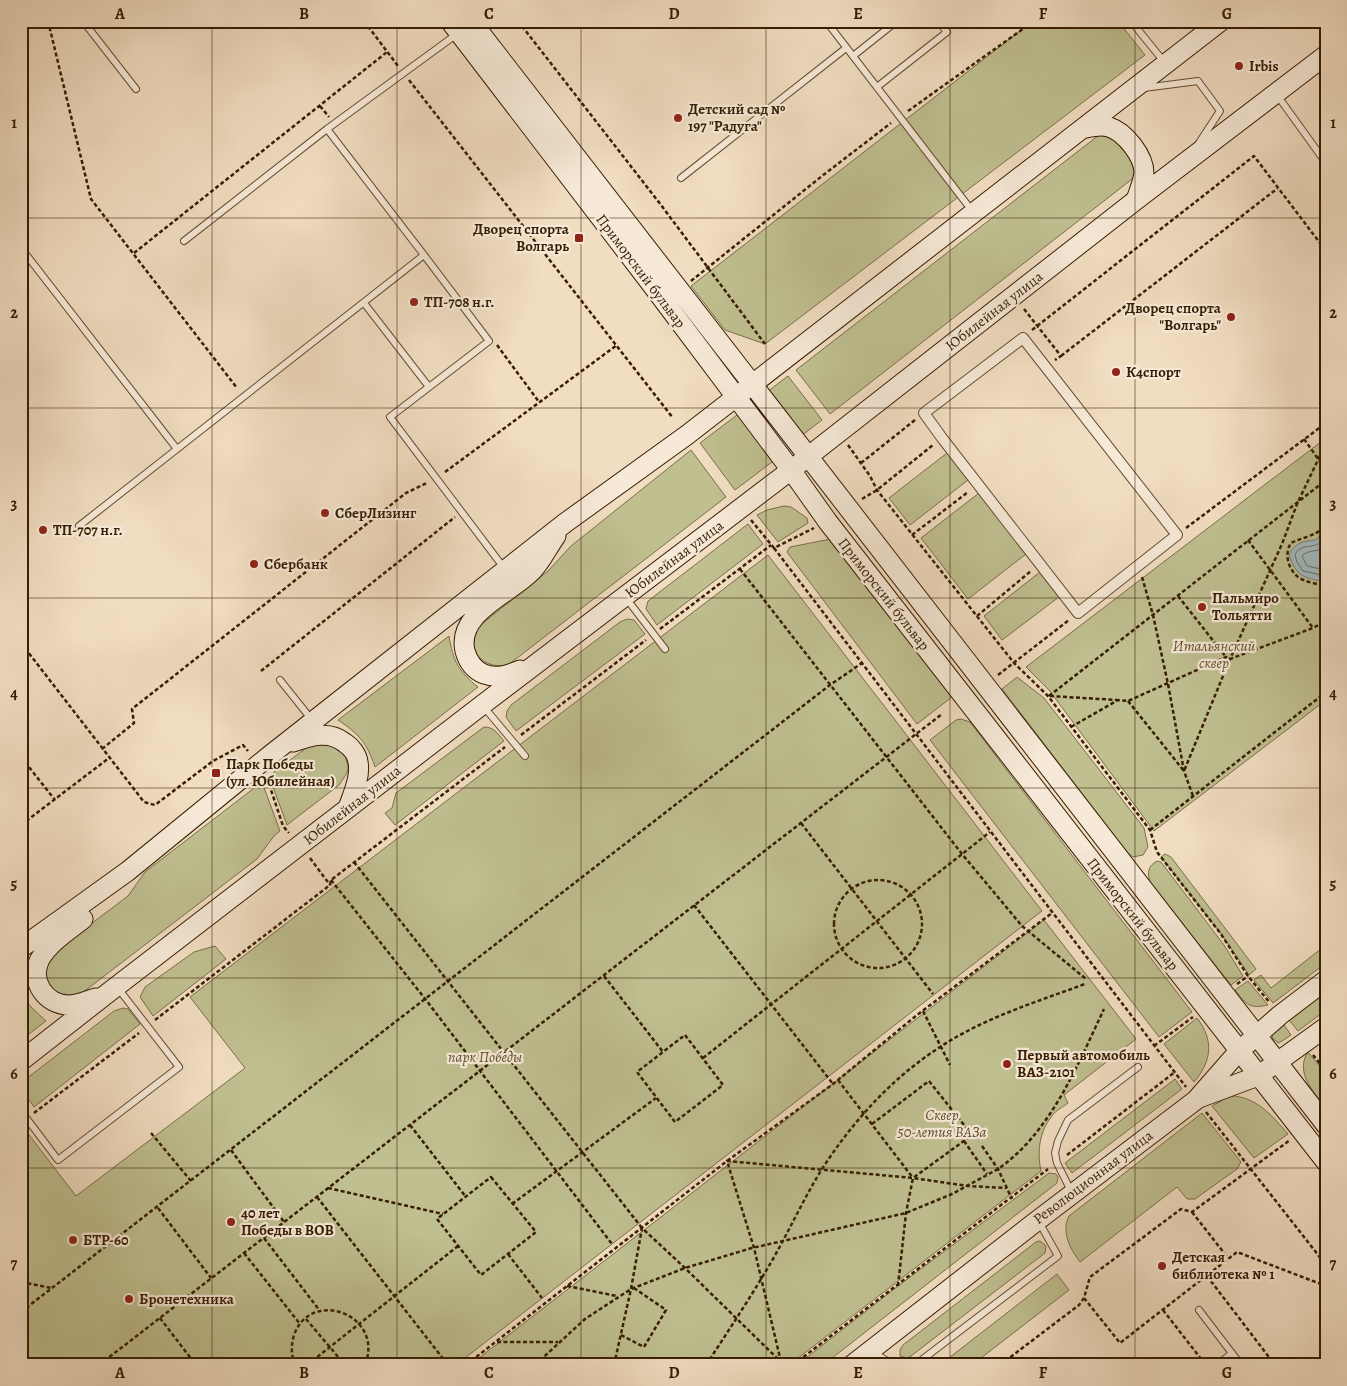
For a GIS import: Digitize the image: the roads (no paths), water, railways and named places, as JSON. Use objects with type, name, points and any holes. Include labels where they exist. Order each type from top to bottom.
[{"type":"main road","points":[[21,948],[128,872],[505,569],[565,523],[687,436],[1221,21]]},
{"type":"main road","points":[[460,25],[752,385],[1326,1125]]},
{"type":"main road","name":"Приморский бульвар","points":[[460,25],[834,530],[1326,1162]]},
{"type":"main road","name":"Юбилейная улица","points":[[21,1062],[110,991],[808,457],[1187,160],[1326,55]]},
{"type":"main road","points":[[1080,130],[1096,125],[1110,127],[1123,136],[1134,148],[1141,159],[1144,172],[1136,200]]},
{"type":"main road","points":[[539,662],[510,674],[493,677],[476,671],[467,658],[464,646],[465,632],[473,618],[533,571],[565,523]]},
{"type":"main road","points":[[285,744],[310,736],[327,734],[339,738],[349,746],[356,754],[358,763],[357,780],[348,808]]},
{"type":"main road","points":[[110,991],[70,1005],[56,1002],[41,991],[36,981],[36,971],[47,949],[108,899],[128,872]]},
{"type":"main road","name":"Революционная улица","points":[[852,1365],[1196,1100],[1239,1051],[1280,1015],[1326,980]]},
{"type":"main road","points":[[1196,1100],[1258,1076],[1326,1027]]},
{"type":"street","points":[[1023,338],[1177,535],[1078,613],[924,413],[1023,338]]},
{"type":"lane","points":[[84,21],[136,89]]},
{"type":"lane","points":[[826,21],[973,213]]},
{"type":"lane","points":[[853,56],[897,21]]},
{"type":"lane","points":[[877,87],[948,32],[938,21]]},
{"type":"lane","points":[[1131,21],[1166,64]]},
{"type":"lane","points":[[184,241],[404,73],[460,25]]},
{"type":"lane","points":[[682,178],[846,48]]},
{"type":"lane","points":[[1133,90],[1198,81],[1220,111],[1187,160]]},
{"type":"lane","points":[[1276,94],[1326,163]]},
{"type":"lane","points":[[327,130],[489,341],[390,417],[505,569]]},
{"type":"lane","points":[[21,248],[177,450]]},
{"type":"lane","points":[[78,526],[424,255]]},
{"type":"lane","points":[[364,303],[429,387]]},
{"type":"lane","points":[[625,597],[665,649]]},
{"type":"lane","points":[[280,680],[314,722]]},
{"type":"lane","points":[[482,705],[525,756]]},
{"type":"lane","points":[[21,1111],[58,1160],[179,1067],[147,1026],[110,991]]},
{"type":"lane","points":[[1072,1194],[1056,1163],[1055,1153],[1058,1141],[1068,1120],[1138,1067]]},
{"type":"lane","points":[[915,1365],[1058,1256],[1038,1220]]},
{"type":"lane","points":[[1199,1310],[1241,1365]]},
{"type":"lane","points":[[870,1351],[896,1365]]},
{"type":"lane","points":[[1217,1365],[1232,1353]]},
{"type":"water","points":[[1326,528],[1326,582],[1306,577],[1298,572],[1289,554],[1294,547],[1301,543],[1316,540]]},
{"type":"place","name":"Irbis","points":[[1239,66]]},
{"type":"place","name":"Детский сад № 197 \"Радуга\"","points":[[678,118]]},
{"type":"place","name":"Дворец спорта Волгарь","points":[[579,238]]},
{"type":"place","name":"ТП-708 н.г.","points":[[414,302]]},
{"type":"place","name":"Дворец спорта \"Волгарь\"","points":[[1231,317]]},
{"type":"place","name":"К4спорт","points":[[1116,372]]},
{"type":"place","name":"СберЛизинг","points":[[325,513]]},
{"type":"place","name":"ТП-707 н.г.","points":[[43,530]]},
{"type":"place","name":"Сбербанк","points":[[254,564]]},
{"type":"place","name":"Пальмиро Тольятти","points":[[1202,607]]},
{"type":"place","name":"Парк Победы (ул. Юбилейная)","points":[[216,773]]},
{"type":"place","name":"Первый автомобиль ВАЗ-2101","points":[[1007,1064]]},
{"type":"place","name":"40 лет Победы в ВОВ","points":[[231,1222]]},
{"type":"place","name":"БТР-60","points":[[73,1240]]},
{"type":"place","name":"Детская библиотека № 1","points":[[1162,1266]]},
{"type":"place","name":"Бронетехника","points":[[129,1299]]},
{"type":"park label","name":"Итальянский сквер","points":[[1214,654]]},
{"type":"park label","name":"парк Победы","points":[[485,1057]]},
{"type":"park label","name":"Сквер 50-летия ВАЗа","points":[[942,1124]]}]
